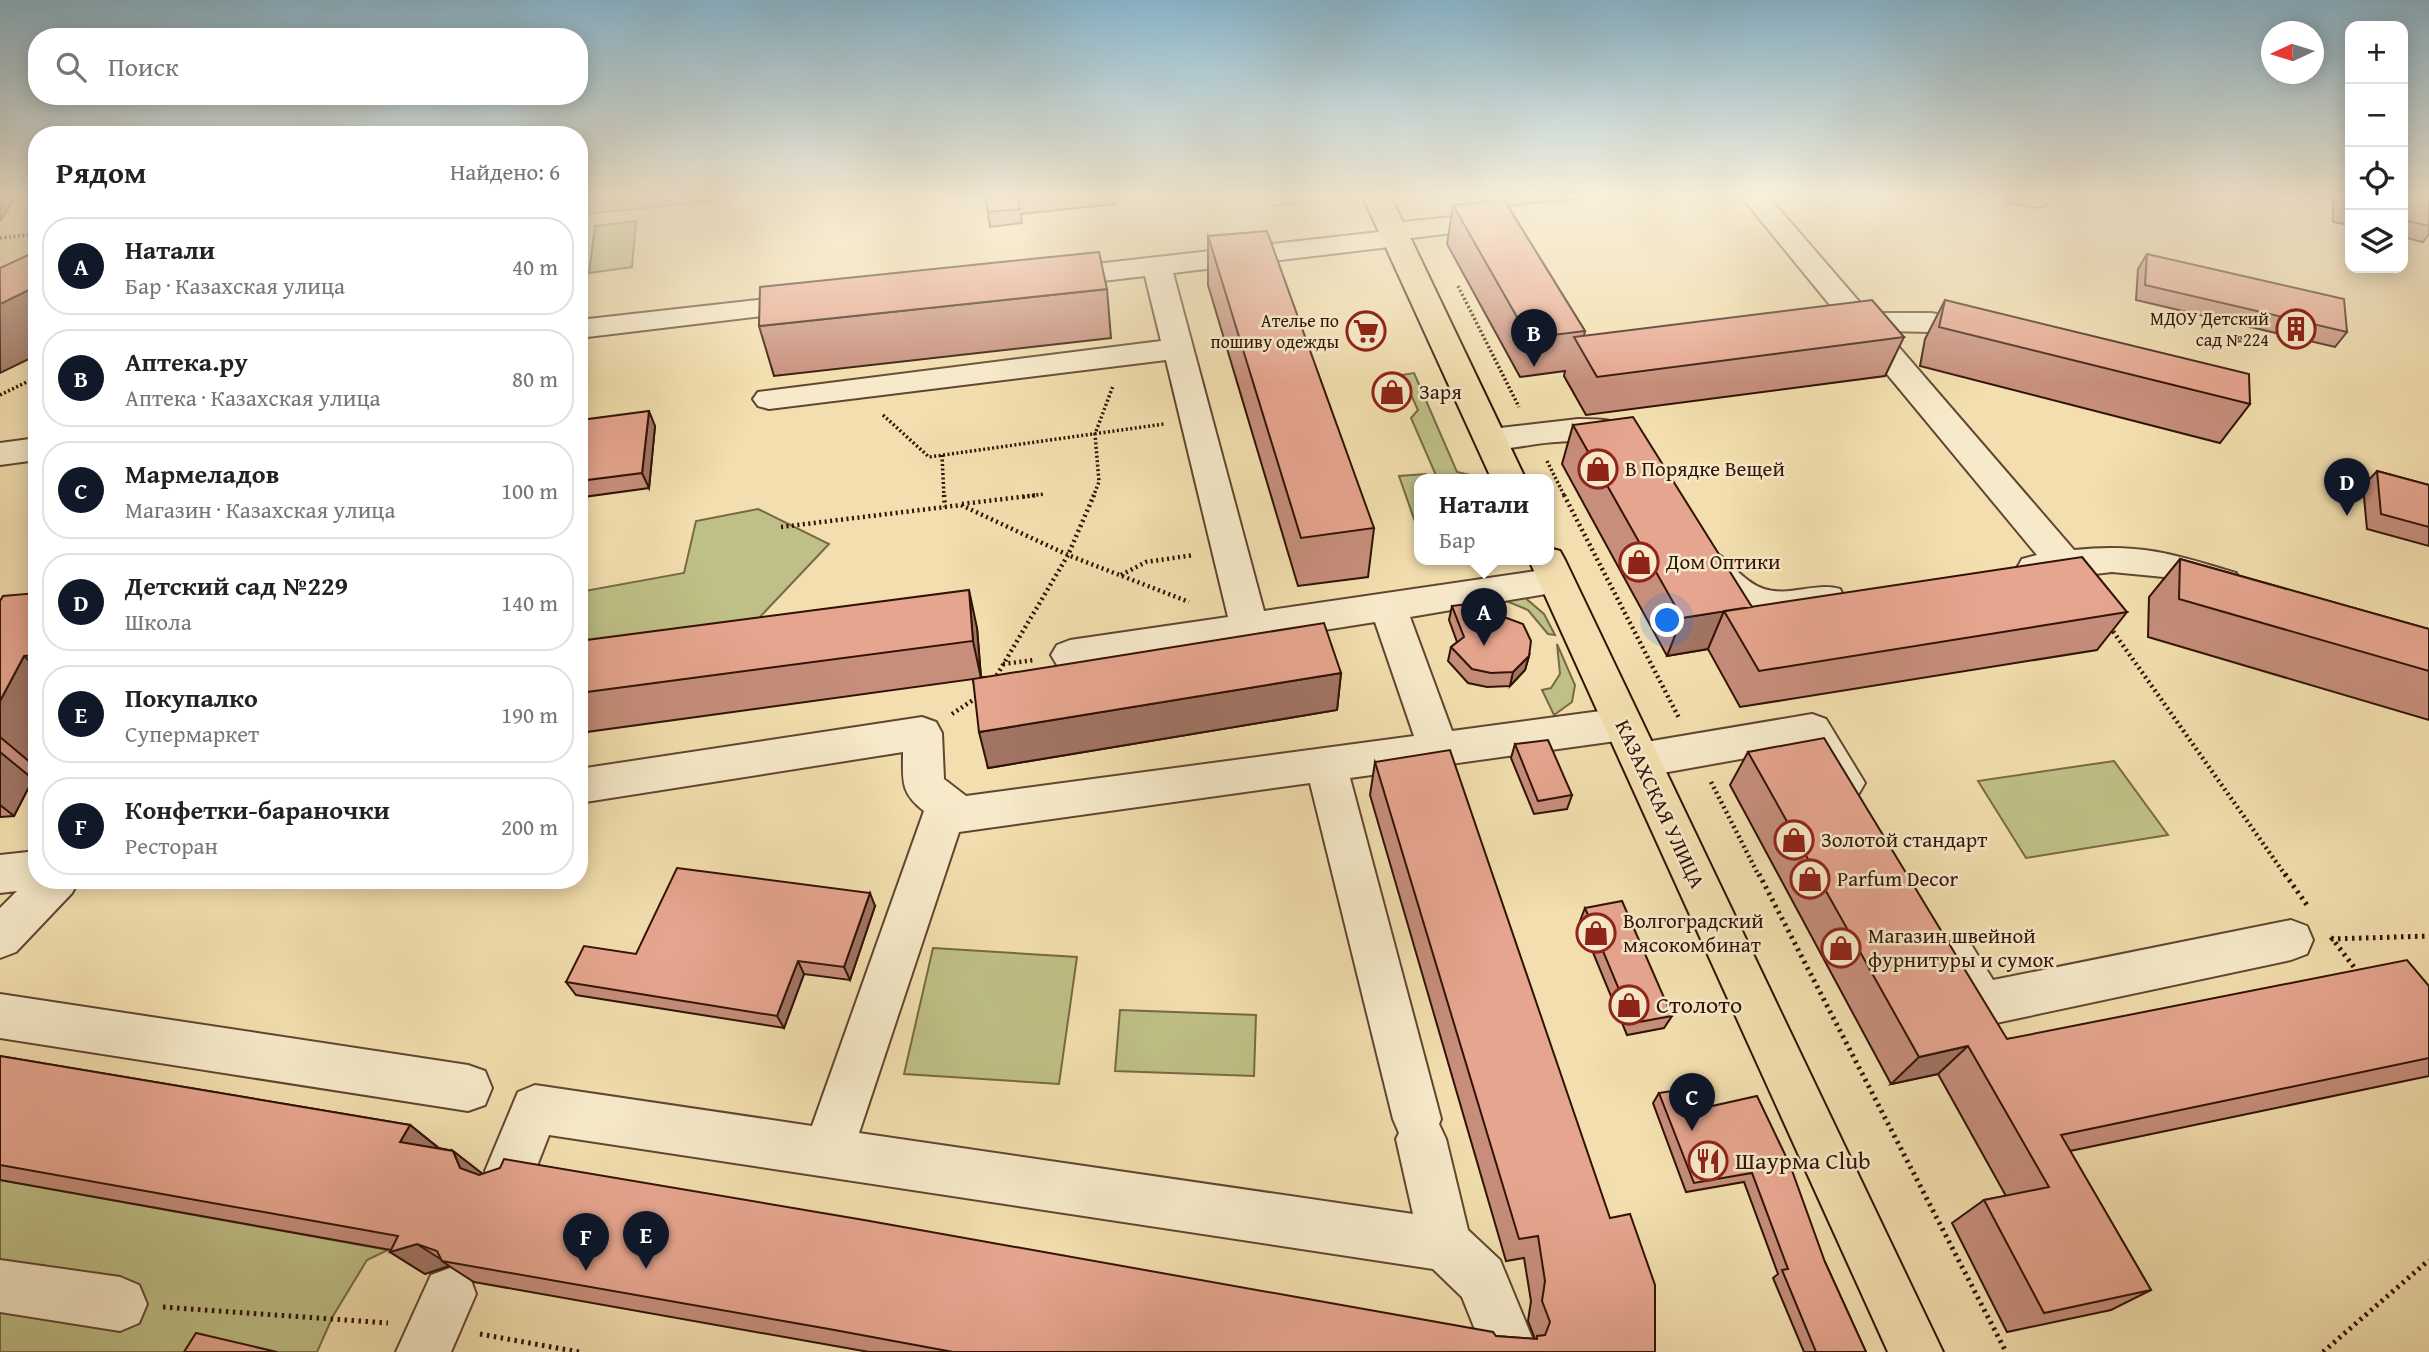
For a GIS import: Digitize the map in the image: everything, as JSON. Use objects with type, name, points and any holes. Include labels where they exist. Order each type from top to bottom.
[{"type":"main road","points":[[1406,258],[1506,474]]},
{"type":"main road","name":"КАЗАХСКАЯ УЛИЦА","points":[[1552,571],[1916,1352]]},
{"type":"street","points":[[1020,281],[1221,258]]},
{"type":"street","points":[[1807,258],[2064,563]]},
{"type":"street","points":[[1157,267],[1249,626]]},
{"type":"street","points":[[588,328],[842,300]]},
{"type":"street","points":[[1808,329],[1861,322],[1948,322],[2014,338]]},
{"type":"street","points":[[769,399],[1178,349]]},
{"type":"street","points":[[1491,440],[1586,430],[1617,435],[1642,450],[1648,461]]},
{"type":"street","points":[[0,454],[28,450]]},
{"type":"street","points":[[1693,538],[1713,572],[1740,595],[1781,606],[1862,593]]},
{"type":"street","points":[[1997,573],[2112,559],[2165,564],[2258,593]]},
{"type":"street","points":[[1070,655],[1388,606],[1552,571]]},
{"type":"street","points":[[1388,606],[1439,749]]},
{"type":"street","points":[[588,785],[922,733],[924,787],[959,814],[1439,749],[1632,742],[1812,730],[1861,810]]},
{"type":"street","points":[[1326,765],[1446,1245],[1481,1279],[1506,1340]]},
{"type":"street","points":[[827,1154],[947,805]]},
{"type":"street","points":[[0,874],[28,871]]},
{"type":"street","points":[[0,938],[48,889]]},
{"type":"street","points":[[1933,925],[1983,1004],[2316,931]]},
{"type":"street","points":[[0,1016],[468,1088]]},
{"type":"street","points":[[510,1171],[535,1109],[1446,1245]]},
{"type":"street","points":[[0,1286],[120,1304]]},
{"type":"path","points":[[993,682],[1068,555],[1099,482],[1095,433],[1125,356]]},
{"type":"path","points":[[0,395],[28,381]]},
{"type":"path","points":[[854,389],[929,457],[1196,419]]},
{"type":"path","points":[[942,455],[945,507]]},
{"type":"path","points":[[781,527],[1044,494]]},
{"type":"path","points":[[961,505],[1068,555],[1249,626]]},
{"type":"path","points":[[1121,575],[1146,562],[1230,550]]},
{"type":"path","points":[[2105,620],[2316,931],[2364,980]]},
{"type":"path","points":[[922,733],[988,691]]},
{"type":"path","points":[[2316,931],[2429,936]]},
{"type":"path","points":[[2323,1352],[2429,1260]]},
{"type":"path","points":[[120,1304],[436,1324],[579,1352]]},
{"type":"green space","points":[[591,258],[633,258],[632,267],[589,273]]},
{"type":"green space","points":[[1414,373],[1457,472],[1466,474],[1435,474],[1411,418],[1418,410],[1402,375]]},
{"type":"green space","points":[[1414,475],[1414,519],[1399,476]]},
{"type":"green space","points":[[758,509],[829,544],[740,638],[588,653],[588,590],[684,573],[696,521]]},
{"type":"green space","points":[[1523,596],[1544,614],[1555,635],[1548,634],[1528,610],[1506,601]]},
{"type":"green space","points":[[1557,644],[1575,685],[1572,702],[1554,715],[1542,690],[1551,688],[1560,674]]},
{"type":"green space","points":[[2114,761],[2168,835],[2026,858],[1978,781]]},
{"type":"green space","points":[[933,948],[1077,957],[1059,1084],[904,1074]]},
{"type":"green space","points":[[1120,1010],[1256,1015],[1254,1076],[1115,1071]]},
{"type":"green space","points":[[0,1180],[388,1250],[367,1260],[333,1316],[317,1352],[0,1352]]},
{"type":"building","points":[[22,258],[28,258],[28,290],[0,304],[0,268]]},
{"type":"building","points":[[1040,258],[1100,258],[1107,289],[759,326],[760,287]]},
{"type":"building","points":[[1215,258],[1277,258],[1374,528],[1301,538]]},
{"type":"building","points":[[1483,258],[1540,258],[1585,331],[1529,338]]},
{"type":"building","points":[[2147,258],[2165,258],[2344,299],[2347,332],[2145,285]]},
{"type":"building","points":[[1872,300],[1904,337],[1597,377],[1574,337]]},
{"type":"building","points":[[1945,300],[2249,374],[2250,404],[1939,327]]},
{"type":"building","points":[[649,411],[642,473],[588,480],[588,419]]},
{"type":"building","points":[[1633,417],[1752,607],[1682,618],[1573,425]]},
{"type":"building","points":[[2377,471],[2429,485],[2429,527],[2381,514]]},
{"type":"building","points":[[2082,557],[2127,612],[1759,671],[1724,611]]},
{"type":"building","points":[[2180,559],[2429,629],[2429,671],[2179,599]]},
{"type":"building","points":[[969,590],[973,641],[588,692],[588,640]]},
{"type":"building","points":[[28,594],[28,656],[24,656],[0,701],[0,601],[3,596]]},
{"type":"building","points":[[1491,601],[1501,616],[1523,624],[1531,641],[1529,656],[1513,672],[1491,673],[1472,669],[1451,647],[1464,637],[1452,606]]},
{"type":"building","points":[[1324,623],[1341,673],[979,732],[973,679]]},
{"type":"building","points":[[1824,738],[2007,1039],[2407,960],[2429,986],[2429,1058],[2061,1135],[2151,1290],[2044,1313],[1984,1200],[2049,1187],[1968,1046],[1919,1057],[1748,752]]},
{"type":"building","points":[[1548,740],[1572,795],[1538,801],[1515,744]]},
{"type":"building","points":[[1450,750],[1610,1218],[1630,1214],[1655,1285],[1655,1352],[953,1352],[442,1261],[437,1251],[417,1244],[390,1252],[398,1236],[0,1165],[0,1056],[410,1125],[400,1142],[453,1151],[460,1168],[479,1175],[500,1168],[504,1159],[1493,1332],[1496,1336],[1537,1339],[1537,1336],[1545,1335],[1550,1322],[1542,1301],[1545,1281],[1538,1236],[1519,1239],[1375,762]]},
{"type":"building","points":[[677,868],[870,893],[844,967],[798,961],[777,1016],[566,982],[584,946],[636,954]]},
{"type":"building","points":[[1622,901],[1672,1016],[1633,1023],[1585,908]]},
{"type":"building","points":[[1704,1086],[1712,1106],[1757,1096],[1790,1165],[1825,1262],[1866,1352],[1816,1352],[1782,1270],[1788,1269],[1752,1173],[1694,1183],[1659,1093]]},
{"type":"building","points":[[196,1333],[277,1352],[184,1352]]},
{"type":"place","name":"МДОУ Детский сад №224","points":[[2296,329]]},
{"type":"place","name":"Ателье по пошиву одежды","points":[[1366,331]]},
{"type":"place","name":"Аптека.ру","points":[[1534,367]]},
{"type":"place","name":"Заря","points":[[1392,392]]},
{"type":"place","name":"В Порядке Вещей","points":[[1598,469]]},
{"type":"place","name":"Детский сад №229","points":[[2347,516]]},
{"type":"place","name":"Дом Оптики","points":[[1639,562]]},
{"type":"place","name":"Натали","points":[[1484,646]]},
{"type":"place","name":"Золотой стандарт","points":[[1794,840]]},
{"type":"place","name":"Parfum Decor","points":[[1810,879]]},
{"type":"place","name":"Волгоградский мясокомбинат","points":[[1596,933]]},
{"type":"place","name":"Магазин швейной фурнитуры и сумок","points":[[1841,948]]},
{"type":"place","name":"Столото","points":[[1629,1005]]},
{"type":"place","name":"Мармеладов","points":[[1692,1131]]},
{"type":"place","name":"Шаурма Club","points":[[1708,1161]]},
{"type":"place","name":"Покупалко","points":[[646,1269]]},
{"type":"place","name":"Конфетки-бараночки","points":[[586,1271]]}]
